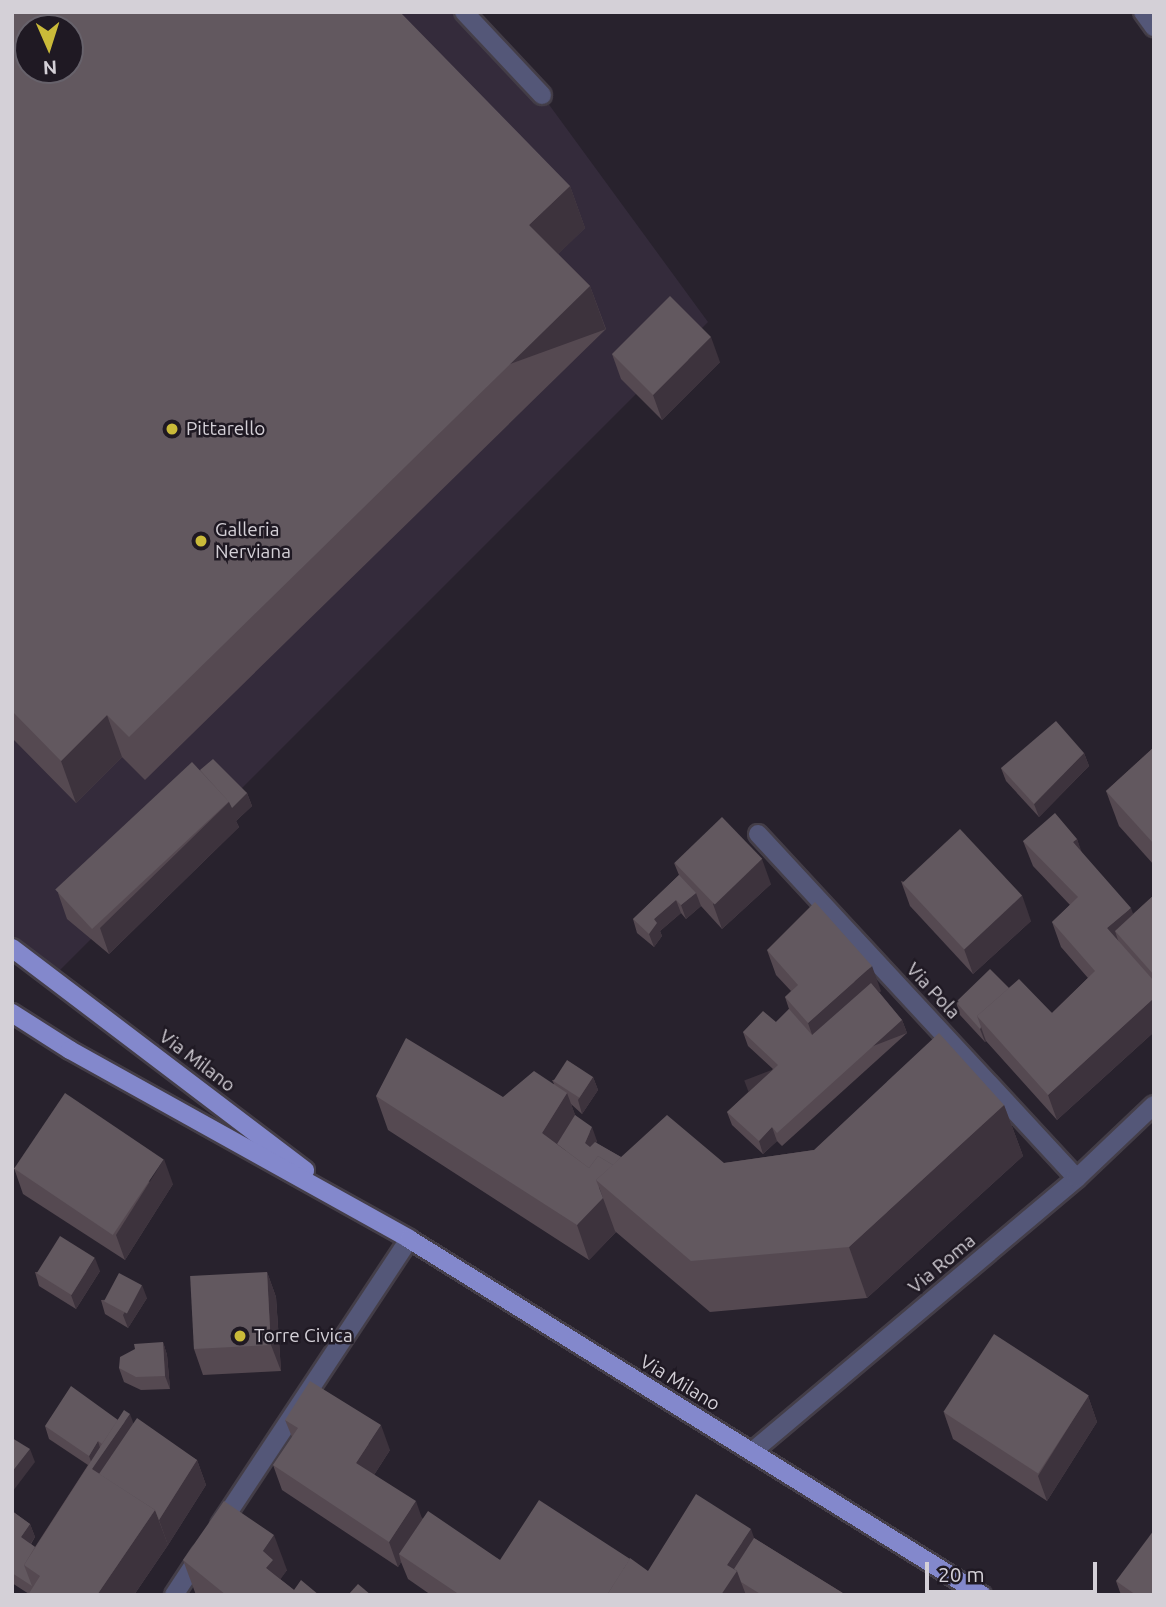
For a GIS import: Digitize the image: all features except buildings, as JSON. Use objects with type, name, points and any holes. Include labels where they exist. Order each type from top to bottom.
[{"type":"main road","name":"Via Milano","points":[[12,948],[355,1208]]},
{"type":"main road","name":"Via Milano","points":[[12,1013],[70,1050],[409,1239],[982,1595]]},
{"type":"street","points":[[464,12],[542,95]]},
{"type":"street","points":[[1143,12],[1154,27]]},
{"type":"street","name":"Via Pola","points":[[758,834],[1077,1178]]},
{"type":"street","name":"Via Roma","points":[[753,1451],[1077,1178],[1154,1105]]},
{"type":"street","points":[[174,1595],[409,1239]]},
{"type":"shaded area","name":"Galleria Nerviana","points":[[12,12],[464,12],[542,95],[708,322],[52,978],[12,948]]},
{"type":"place","name":"Pittarello","points":[[172,429]]},
{"type":"place","name":"Galleria Nerviana","points":[[201,541]]},
{"type":"place","name":"Torre Civica","points":[[240,1336]]}]
